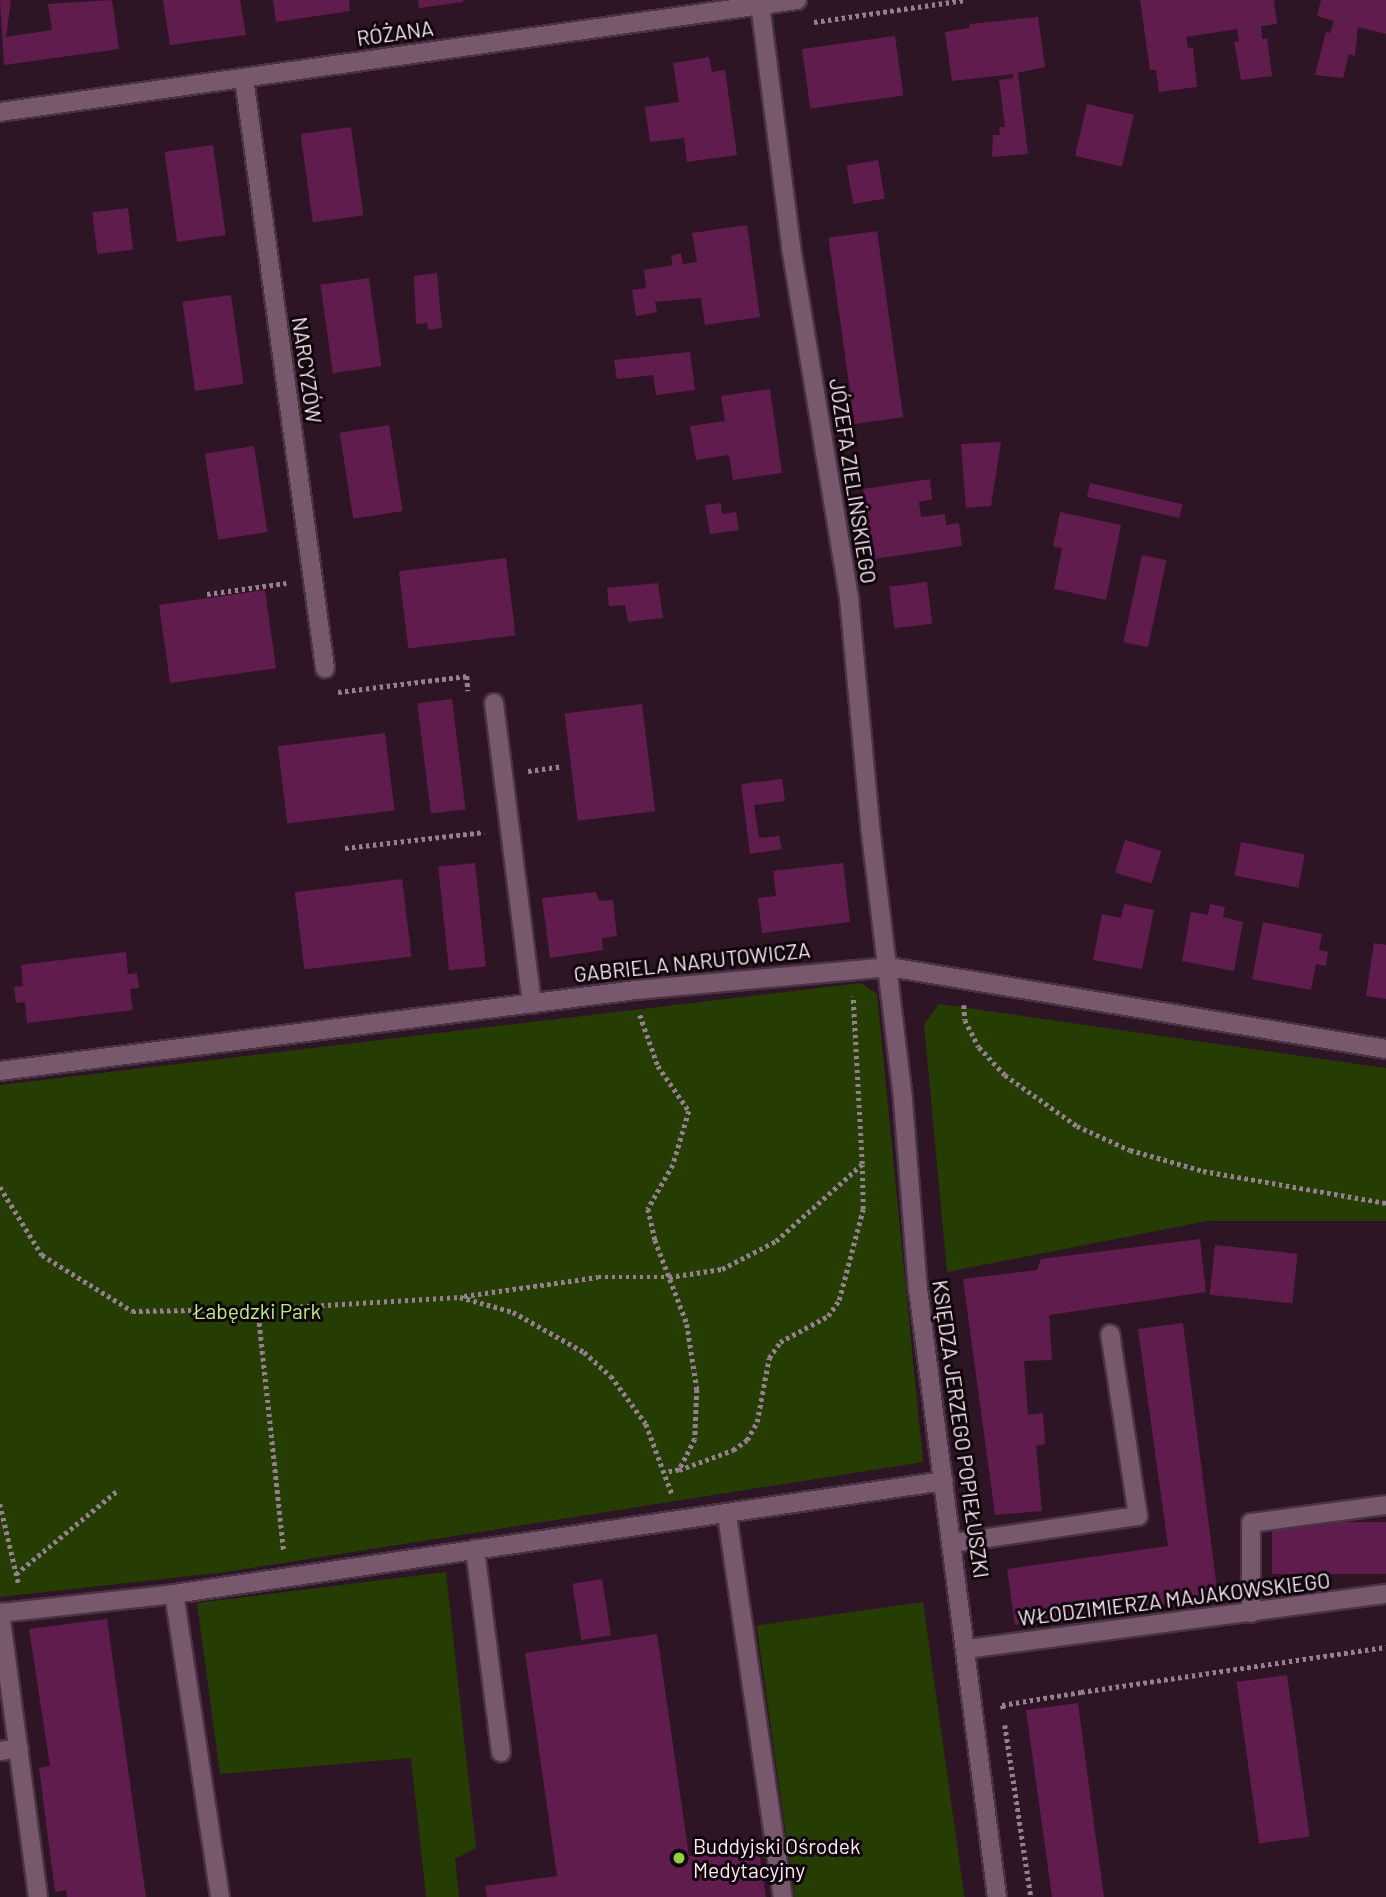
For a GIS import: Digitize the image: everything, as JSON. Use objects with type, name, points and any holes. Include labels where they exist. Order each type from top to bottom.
[{"type":"street","name":"RÓŻANA","points":[[0,112],[797,0]]},
{"type":"street","name":"JÓZEFA ZIELIŃSKIEGO","points":[[760,4],[791,247],[849,598],[870,826],[889,967]]},
{"type":"street","name":"NARCYZÓW","points":[[244,78],[325,668]]},
{"type":"street","points":[[494,703],[532,1004]]},
{"type":"street","name":"GABRIELA NARUTOWICZA","points":[[0,1071],[636,990],[851,968],[889,967],[1386,1049]]},
{"type":"street","name":"KSIĘDZA JERZEGO POPIEŁUSZKI","points":[[889,967],[918,1289],[967,1649],[997,1897]]},
{"type":"street","points":[[953,1544],[1138,1516],[1110,1334]]},
{"type":"street","points":[[38,1897],[0,1613],[174,1594],[286,1574],[727,1515],[944,1481]]},
{"type":"street","points":[[1251,1613],[1251,1523],[1386,1505]]},
{"type":"street","points":[[727,1515],[783,1897]]},
{"type":"street","points":[[475,1549],[501,1752]]},
{"type":"street","points":[[174,1594],[220,1897]]},
{"type":"street","name":"WŁODZIMIERZA MAJAKOWSKIEGO","points":[[967,1649],[1386,1594]]},
{"type":"street","points":[[0,1751],[19,1748]]},
{"type":"path","points":[[805,23],[965,0]]},
{"type":"path","points":[[207,594],[314,580]]},
{"type":"path","points":[[325,668],[327,693],[467,676]]},
{"type":"path","points":[[345,848],[509,829]]},
{"type":"path","points":[[667,1472],[733,1450],[747,1440],[757,1422],[769,1358],[780,1342],[828,1316],[839,1300],[863,1209],[851,968]]},
{"type":"path","points":[[636,990],[643,1033],[658,1066],[689,1111],[673,1165],[648,1209],[687,1324],[697,1390],[695,1440],[679,1470]]},
{"type":"path","points":[[964,1004],[965,1020],[987,1056],[1005,1075],[1077,1126],[1130,1150],[1203,1171],[1386,1203]]},
{"type":"path","points":[[0,1186],[43,1255],[132,1311],[258,1309],[460,1297],[598,1277],[669,1277],[722,1269],[776,1241],[862,1164]]},
{"type":"path","points":[[460,1297],[513,1312],[584,1352],[611,1376],[646,1424],[667,1472],[678,1521]]},
{"type":"path","points":[[258,1309],[286,1574]]},
{"type":"path","points":[[16,1574],[118,1490]]},
{"type":"path","points":[[0,1504],[24,1611]]},
{"type":"path","points":[[1031,1897],[1002,1705],[1386,1647]]},
{"type":"green space","name":"Łabędzki Park","points":[[861,983],[877,994],[923,1462],[226,1572],[0,1597],[0,1085]]},
{"type":"green space","points":[[939,1004],[1386,1068],[1386,1221],[1207,1221],[947,1272],[924,1024]]},
{"type":"green space","points":[[446,1572],[476,1848],[455,1859],[459,1897],[426,1897],[411,1758],[220,1774],[197,1603]]},
{"type":"green space","points":[[923,1602],[964,1897],[795,1897],[757,1625]]},
{"type":"building","points":[[0,0],[11,0],[6,37],[52,30],[48,4],[112,0],[119,49],[4,65]]},
{"type":"building","points":[[163,0],[240,0],[246,35],[170,45]]},
{"type":"building","points":[[273,0],[349,0],[350,11],[276,22]]},
{"type":"building","points":[[418,0],[463,0],[463,2],[419,8]]},
{"type":"building","points":[[1140,0],[1274,0],[1277,24],[1261,26],[1262,39],[1267,38],[1272,76],[1241,80],[1234,42],[1239,42],[1237,29],[1186,37],[1188,48],[1193,48],[1197,87],[1159,92],[1156,70],[1150,70]]},
{"type":"building","points":[[1321,0],[1386,0],[1386,34],[1358,27],[1355,56],[1349,54],[1343,78],[1315,75],[1326,32],[1330,33],[1334,21],[1317,16]]},
{"type":"building","points":[[1038,17],[1045,67],[1013,74],[952,81],[945,32],[969,28],[970,24]]},
{"type":"building","points":[[895,36],[903,95],[810,108],[802,49]]},
{"type":"building","points":[[709,57],[712,72],[725,70],[737,155],[687,162],[684,138],[650,142],[645,107],[679,102],[673,63]]},
{"type":"building","points":[[1018,73],[1028,154],[992,157],[993,135],[1000,135],[999,127],[1005,127],[999,80],[1013,78],[1013,74]]},
{"type":"building","points":[[1087,104],[1134,115],[1122,166],[1075,156]]},
{"type":"building","points":[[351,127],[363,215],[313,222],[300,134]]},
{"type":"building","points":[[213,145],[226,235],[177,242],[164,152]]},
{"type":"building","points":[[878,160],[885,198],[853,204],[846,166]]},
{"type":"building","points":[[128,208],[133,250],[97,254],[92,212]]},
{"type":"building","points":[[747,225],[760,317],[705,325],[701,298],[655,302],[657,312],[636,316],[632,290],[646,288],[644,270],[673,265],[671,256],[681,253],[683,264],[697,262],[692,233]]},
{"type":"building","points":[[877,231],[903,417],[855,424],[828,238]]},
{"type":"building","points":[[437,273],[442,328],[428,330],[427,323],[416,324],[414,276]]},
{"type":"building","points":[[369,278],[381,366],[333,373],[320,285]]},
{"type":"building","points":[[231,295],[244,384],[195,391],[182,302]]},
{"type":"building","points":[[690,352],[695,390],[656,395],[653,375],[617,379],[614,360]]},
{"type":"building","points":[[770,389],[782,473],[733,480],[729,455],[696,460],[690,426],[725,421],[721,396]]},
{"type":"building","points":[[389,425],[403,511],[353,519],[340,433]]},
{"type":"building","points":[[1001,442],[991,506],[966,508],[961,444]]},
{"type":"building","points":[[254,446],[268,532],[218,540],[205,454]]},
{"type":"building","points":[[930,479],[932,499],[919,502],[921,517],[945,514],[946,525],[959,523],[962,546],[874,559],[863,489]]},
{"type":"building","points":[[1090,483],[1183,504],[1179,518],[1087,497]]},
{"type":"building","points":[[721,503],[722,514],[736,512],[739,530],[710,534],[705,505]]},
{"type":"building","points":[[1060,512],[1121,525],[1106,600],[1054,589],[1062,548],[1053,547]]},
{"type":"building","points":[[1142,555],[1166,560],[1148,647],[1123,642]]},
{"type":"building","points":[[506,558],[516,635],[408,649],[399,571]]},
{"type":"building","points":[[927,582],[932,624],[894,628],[889,587]]},
{"type":"building","points":[[658,583],[663,618],[628,622],[625,605],[609,606],[607,588]]},
{"type":"building","points":[[265,590],[276,668],[170,683],[159,605]]},
{"type":"building","points":[[452,699],[466,809],[431,813],[417,703]]},
{"type":"building","points":[[642,704],[655,811],[578,821],[565,714]]},
{"type":"building","points":[[385,733],[395,810],[287,824],[278,746]]},
{"type":"building","points":[[782,779],[785,801],[754,805],[759,838],[779,836],[782,849],[750,854],[741,784]]},
{"type":"building","points":[[1125,840],[1161,851],[1151,884],[1115,873]]},
{"type":"building","points":[[1241,842],[1305,854],[1298,888],[1235,875]]},
{"type":"building","points":[[475,863],[486,966],[449,970],[438,867]]},
{"type":"building","points":[[843,863],[850,922],[762,933],[758,898],[776,896],[773,871]]},
{"type":"building","points":[[402,879],[412,956],[304,970],[295,892]]},
{"type":"building","points":[[596,892],[599,901],[613,900],[617,936],[602,938],[603,950],[550,958],[542,898]]},
{"type":"building","points":[[1124,904],[1154,910],[1142,969],[1093,960],[1102,914],[1121,918]]},
{"type":"building","points":[[1210,904],[1225,907],[1223,917],[1243,922],[1234,971],[1182,961],[1191,912],[1208,915]]},
{"type":"building","points":[[1263,922],[1322,934],[1319,950],[1328,952],[1326,966],[1316,964],[1311,990],[1252,979]]},
{"type":"building","points":[[1374,943],[1386,945],[1386,999],[1366,996]]},
{"type":"building","points":[[126,952],[128,974],[137,973],[139,988],[130,989],[133,1010],[27,1023],[25,1002],[16,1003],[14,987],[23,986],[21,965]]},
{"type":"building","points":[[1200,1239],[1206,1292],[1049,1315],[1052,1360],[1024,1361],[1028,1415],[1043,1413],[1045,1444],[1036,1446],[1042,1511],[995,1515],[963,1279],[1037,1270],[1041,1259]]},
{"type":"building","points":[[1215,1245],[1298,1254],[1292,1303],[1210,1295]]},
{"type":"building","points":[[1183,1323],[1218,1597],[1015,1625],[1007,1569],[1168,1546],[1138,1329]]},
{"type":"building","points":[[1272,1522],[1386,1522],[1386,1574],[1272,1574]]},
{"type":"building","points":[[602,1579],[611,1635],[581,1640],[572,1584]]},
{"type":"building","points":[[107,1619],[146,1897],[67,1897],[66,1890],[55,1892],[39,1768],[50,1766],[29,1629]]},
{"type":"building","points":[[657,1634],[689,1856],[758,1846],[766,1897],[487,1897],[485,1886],[557,1876],[525,1653]]},
{"type":"building","points":[[1287,1675],[1310,1836],[1259,1844],[1236,1682]]},
{"type":"building","points":[[1078,1703],[1104,1897],[1052,1897],[1026,1710]]},
{"type":"place","name":"Buddyjski Ośrodek Medytacyjny","points":[[679,1858]]}]
